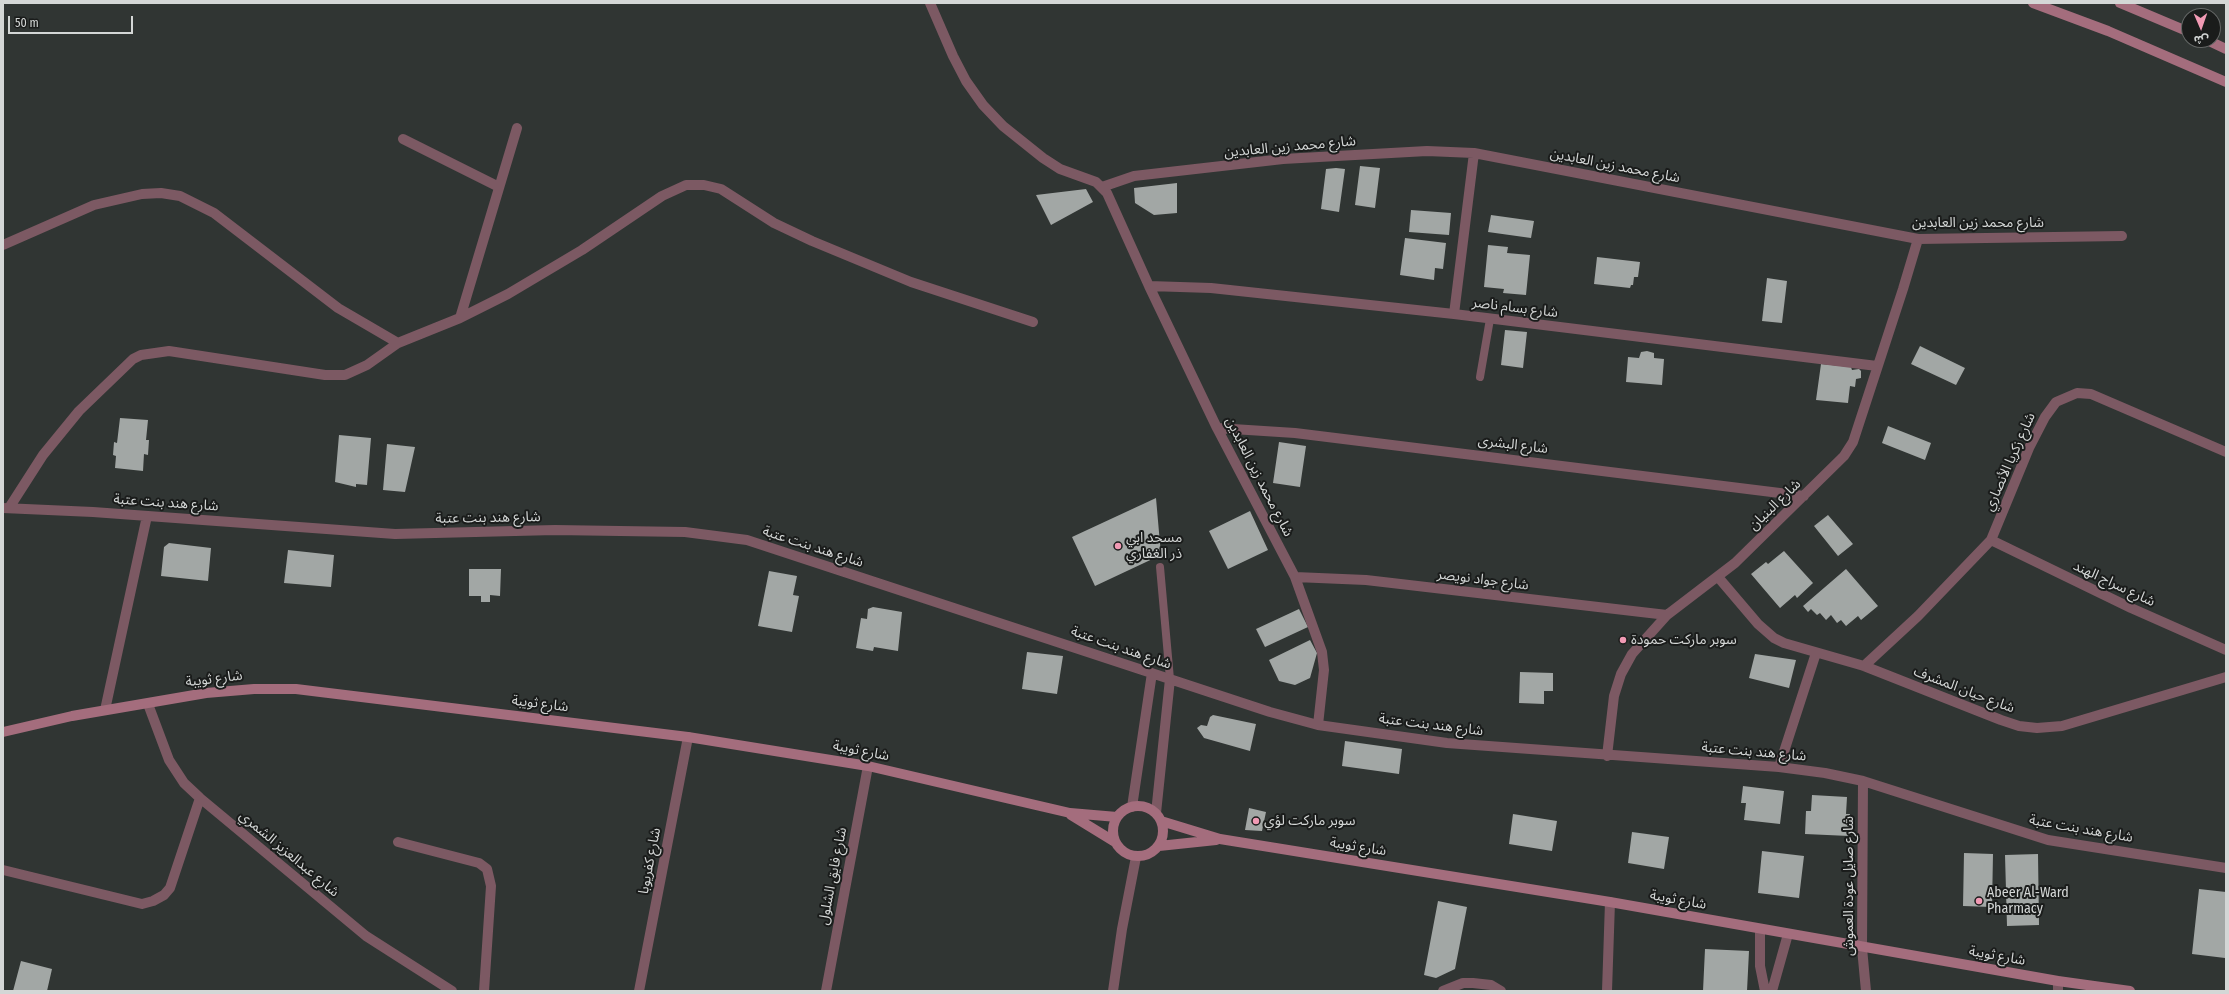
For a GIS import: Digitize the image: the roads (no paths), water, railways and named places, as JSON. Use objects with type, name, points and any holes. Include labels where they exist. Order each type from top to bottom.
[{"type":"street","name":"شارع محمد زين العابدين","points":[[930,3],[939,28],[956,62],[983,105],[1003,126],[1050,164],[1089,179],[1102,187],[1111,200],[1149,286],[1217,428],[1295,577],[1322,652],[1323,676],[1318,725]]},
{"type":"street","points":[[2033,3],[2114,34],[2226,82]]},
{"type":"street","points":[[2120,3],[2181,29]]},
{"type":"street","points":[[460,318],[517,128]]},
{"type":"street","points":[[403,139],[499,187]]},
{"type":"street","name":"شارع محمد زين العابدين","points":[[1102,187],[1134,176],[1283,160],[1427,151],[1474,152],[1918,239],[2122,236]]},
{"type":"street","points":[[1454,314],[1474,152]]},
{"type":"street","points":[[6,508],[42,456],[79,412],[133,359],[141,355],[169,351],[334,376],[345,375],[355,371],[398,343],[460,318],[538,277],[662,196],[686,185],[704,185],[721,189],[780,226],[882,270],[911,282],[1033,322]]},
{"type":"street","points":[[3,245],[94,205],[142,194],[162,192],[180,196],[214,213],[304,280],[338,308],[398,343]]},
{"type":"street","name":"شارع البنيان","points":[[1607,756],[1614,696],[1621,674],[1632,654],[1667,614],[1718,577],[1836,467],[1850,447],[1903,289],[1918,239]]},
{"type":"street","name":"شارع بسام ناصر","points":[[1149,286],[1204,288],[1454,314],[1877,366]]},
{"type":"street","name":"شارع زكريا الأنصاري","points":[[1864,666],[1918,616],[1991,540],[2038,430],[2056,402],[2077,393],[2091,394],[2226,452]]},
{"type":"street","name":"شارع البشرى","points":[[1217,428],[1295,432],[1804,496]]},
{"type":"street","name":"شارع هند بنت عتبة","points":[[6,508],[146,516],[395,534],[555,530],[685,532],[747,540],[1270,712],[1318,725],[1447,743],[1607,756],[1779,767],[1825,773],[1863,781],[2048,840],[2226,868]]},
{"type":"street","points":[[105,710],[146,516]]},
{"type":"street","name":"شارع سراج الهند","points":[[1991,540],[2130,608],[2226,650]]},
{"type":"street","name":"شارع جواد نويصر","points":[[1295,577],[1366,580],[1667,614]]},
{"type":"street","name":"شارع حيان المشرف","points":[[1718,577],[1766,632],[1784,643],[1864,666],[2001,720],[2037,728],[2062,726],[2226,677]]},
{"type":"street","points":[[1779,767],[1816,653]]},
{"type":"street","points":[[1132,807],[1152,673]]},
{"type":"street","points":[[1159,817],[1170,679]]},
{"type":"street","name":"شارع ثويبة","points":[[3,732],[105,710],[148,704],[206,693],[254,688],[296,689],[688,737],[868,766],[1070,813],[1117,817]]},
{"type":"street","name":"شارع عبدالعزيز الشمري","points":[[148,704],[169,760],[184,783],[366,936],[452,991]]},
{"type":"street","name":"شارع كفريوبا","points":[[639,991],[688,737]]},
{"type":"street","name":"شارع فايق الشلول","points":[[826,991],[868,766]]},
{"type":"street","name":"شارع صايل عودة العموش","points":[[1863,781],[1862,948],[1866,991]]},
{"type":"street","points":[[3,870],[142,904],[153,902],[164,895],[170,888],[200,798]]},
{"type":"street","points":[[1132,807],[1149,808],[1159,817],[1164,829],[1159,846],[1145,856],[1136,857],[1120,849],[1115,842],[1114,825],[1117,817],[1132,807]]},
{"type":"street","name":"شارع ثويبة","points":[[1070,813],[1115,842]]},
{"type":"street","name":"شارع ثويبة","points":[[1159,817],[1220,839],[1610,902],[1788,934],[2058,986],[2130,991]]},
{"type":"street","name":"شارع ثويبة","points":[[1159,846],[1220,839]]},
{"type":"street","points":[[398,842],[479,863],[486,869],[491,886],[484,991]]},
{"type":"street","points":[[1113,991],[1122,929],[1136,857]]},
{"type":"street","points":[[1607,991],[1610,902]]},
{"type":"street","points":[[1760,929],[1760,966],[1765,991]]},
{"type":"street","points":[[1772,991],[1788,934]]},
{"type":"street","points":[[1443,991],[1463,983],[1473,983],[1490,985],[1501,991]]},
{"type":"lane","points":[[1480,377],[1490,319]]},
{"type":"lane","points":[[1160,567],[1170,679]]},
{"type":"place","name":"مسحد ابي ذر الغفاري","points":[[1118,546]]},
{"type":"place","name":"سوبر ماركت حمودة","points":[[1623,640]]},
{"type":"place","name":"سوبر ماركت لؤي","points":[[1256,821]]},
{"type":"place","name":"Abeer Al-Ward Pharmacy","points":[[1979,901]]}]
